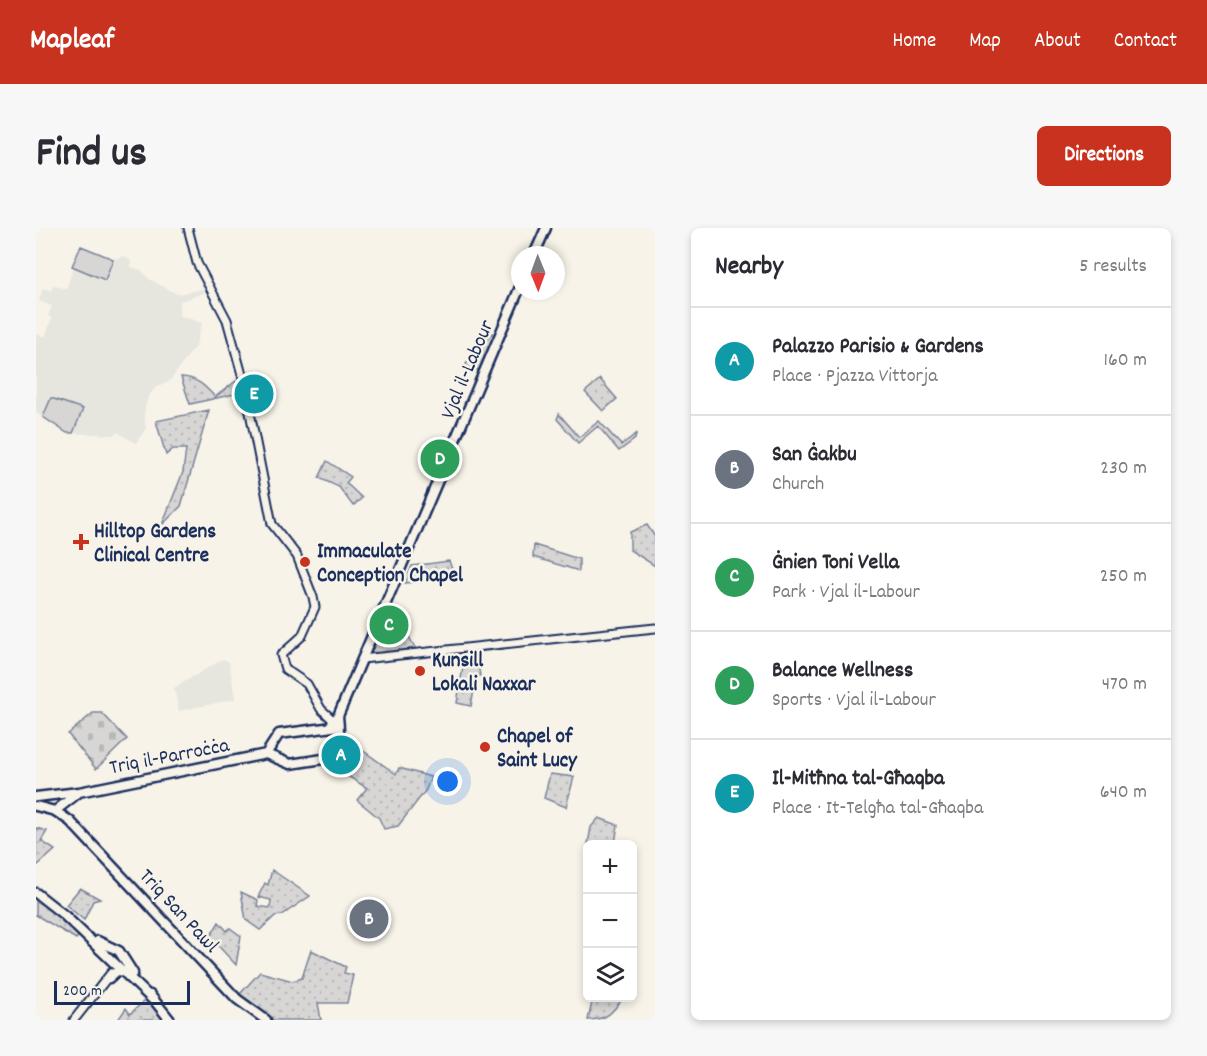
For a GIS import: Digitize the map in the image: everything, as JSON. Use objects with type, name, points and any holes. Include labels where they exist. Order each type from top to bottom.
[{"type":"main road","points":[[538,246],[546,228]]},
{"type":"main road","name":"Vjal il-Labour","points":[[275,759],[290,764],[330,758],[340,739],[335,722],[514,300]]},
{"type":"main road","points":[[275,759],[266,754],[279,734],[335,722]]},
{"type":"main road","points":[[272,743],[275,759]]},
{"type":"main road","name":"Triq il-Parroċċa","points":[[36,798],[79,792],[266,754]]},
{"type":"main road","name":"Triq il-Parroċċa","points":[[56,807],[79,792]]},
{"type":"main road","points":[[52,796],[56,807]]},
{"type":"main road","points":[[52,796],[56,807]]},
{"type":"main road","points":[[36,806],[56,807]]},
{"type":"main road","name":"Triq San Pawl","points":[[56,807],[237,999],[266,1020]]},
{"type":"main road","points":[[36,893],[104,945],[170,1020]]},
{"type":"main road","points":[[115,958],[126,973],[153,1000]]},
{"type":"main road","points":[[107,979],[117,971],[126,973]]},
{"type":"street","points":[[188,228],[197,263],[227,320],[249,411],[272,524],[297,556],[315,607],[302,636],[281,655],[285,669],[307,684],[321,709],[335,722]]},
{"type":"street","points":[[362,658],[655,628]]},
{"type":"street","points":[[74,1020],[107,979],[115,958]]},
{"type":"shaded area","points":[[81,246],[113,259],[124,256],[131,261],[131,267],[141,270],[149,279],[177,294],[204,289],[204,293],[180,301],[179,315],[202,323],[196,345],[169,382],[156,387],[148,397],[144,413],[146,428],[136,443],[117,432],[115,435],[67,433],[36,413],[36,334],[45,337],[52,318],[48,316],[52,306],[39,301],[43,288],[51,291],[53,285],[66,289]]},
{"type":"shaded area","points":[[223,659],[229,662],[235,699],[179,711],[174,688]]},
{"type":"green space","points":[[81,246],[113,259],[105,280],[72,266]]},
{"type":"green space","points":[[492,333],[496,336],[481,371],[467,367],[466,364]]},
{"type":"green space","points":[[181,377],[200,383],[215,397],[236,381],[239,393],[190,404]]},
{"type":"green space","points":[[600,379],[617,399],[603,411],[585,392]]},
{"type":"green space","points":[[51,398],[83,409],[73,433],[67,433],[43,417]]},
{"type":"green space","points":[[209,410],[181,506],[162,525],[183,472],[186,449],[173,449],[166,455],[156,421]]},
{"type":"green space","points":[[559,414],[579,437],[599,421],[621,445],[636,434],[635,439],[619,451],[598,426],[578,443],[557,419]]},
{"type":"green space","points":[[327,461],[351,477],[346,483],[362,498],[353,506],[339,487],[319,478]]},
{"type":"green space","points":[[647,525],[655,537],[655,566],[630,550],[630,532]]},
{"type":"green space","points":[[534,545],[579,559],[579,571],[533,557]]},
{"type":"green space","points":[[449,561],[453,572],[451,577],[405,583],[412,566]]},
{"type":"green space","points":[[387,598],[418,653],[362,659]]},
{"type":"green space","points":[[474,653],[477,655],[480,676],[476,680],[471,706],[457,703],[463,667],[474,661]]},
{"type":"green space","points":[[93,713],[102,713],[127,739],[96,769],[68,734]]},
{"type":"green space","points":[[348,740],[396,774],[399,768],[431,777],[426,790],[398,826],[384,829],[379,818],[357,800],[367,788],[338,770],[349,751],[342,744]]},
{"type":"green space","points":[[550,774],[574,777],[566,807],[544,798]]},
{"type":"green space","points":[[599,818],[618,825],[616,840],[589,840],[591,827]]},
{"type":"green space","points":[[36,828],[47,831],[41,841],[55,850],[38,865],[36,863]]},
{"type":"green space","points":[[272,870],[310,896],[282,915],[275,916],[260,930],[246,920],[241,892],[258,900],[257,906],[270,908],[271,900],[258,897],[265,883],[268,885]]},
{"type":"green space","points":[[80,888],[100,899],[93,901],[84,920],[66,905]]},
{"type":"green space","points":[[36,898],[80,934],[76,939],[36,915]]},
{"type":"green space","points":[[219,922],[227,931],[230,928],[241,936],[236,965],[210,937]]},
{"type":"green space","points":[[311,950],[346,967],[344,973],[353,975],[347,1003],[318,1003],[321,1020],[272,1020],[240,994],[260,972],[293,981],[302,978]]},
{"type":"green space","points":[[146,999],[165,1020],[118,1020],[126,1008],[130,1014]]},
{"type":"green space","points":[[592,1002],[620,1002],[608,1015],[600,1019],[588,1020]]},
{"type":"place","name":"Il-Mitħna tal-Għaqba","points":[[254,394]]},
{"type":"place","name":"Balance Wellness","points":[[440,459]]},
{"type":"place","name":"Hilltop Gardens Clinical Centre","points":[[81,542]]},
{"type":"place","name":"Immaculate Conception Chapel","points":[[305,562]]},
{"type":"place","name":"Ġnien Toni Vella","points":[[389,625]]},
{"type":"place","name":"Kunsill Lokali Naxxar","points":[[420,671]]},
{"type":"place","name":"Chapel of Saint Lucy","points":[[485,747]]},
{"type":"place","name":"Palazzo Parisio & Gardens","points":[[341,755]]},
{"type":"place","name":"San Ġakbu","points":[[369,919]]}]
